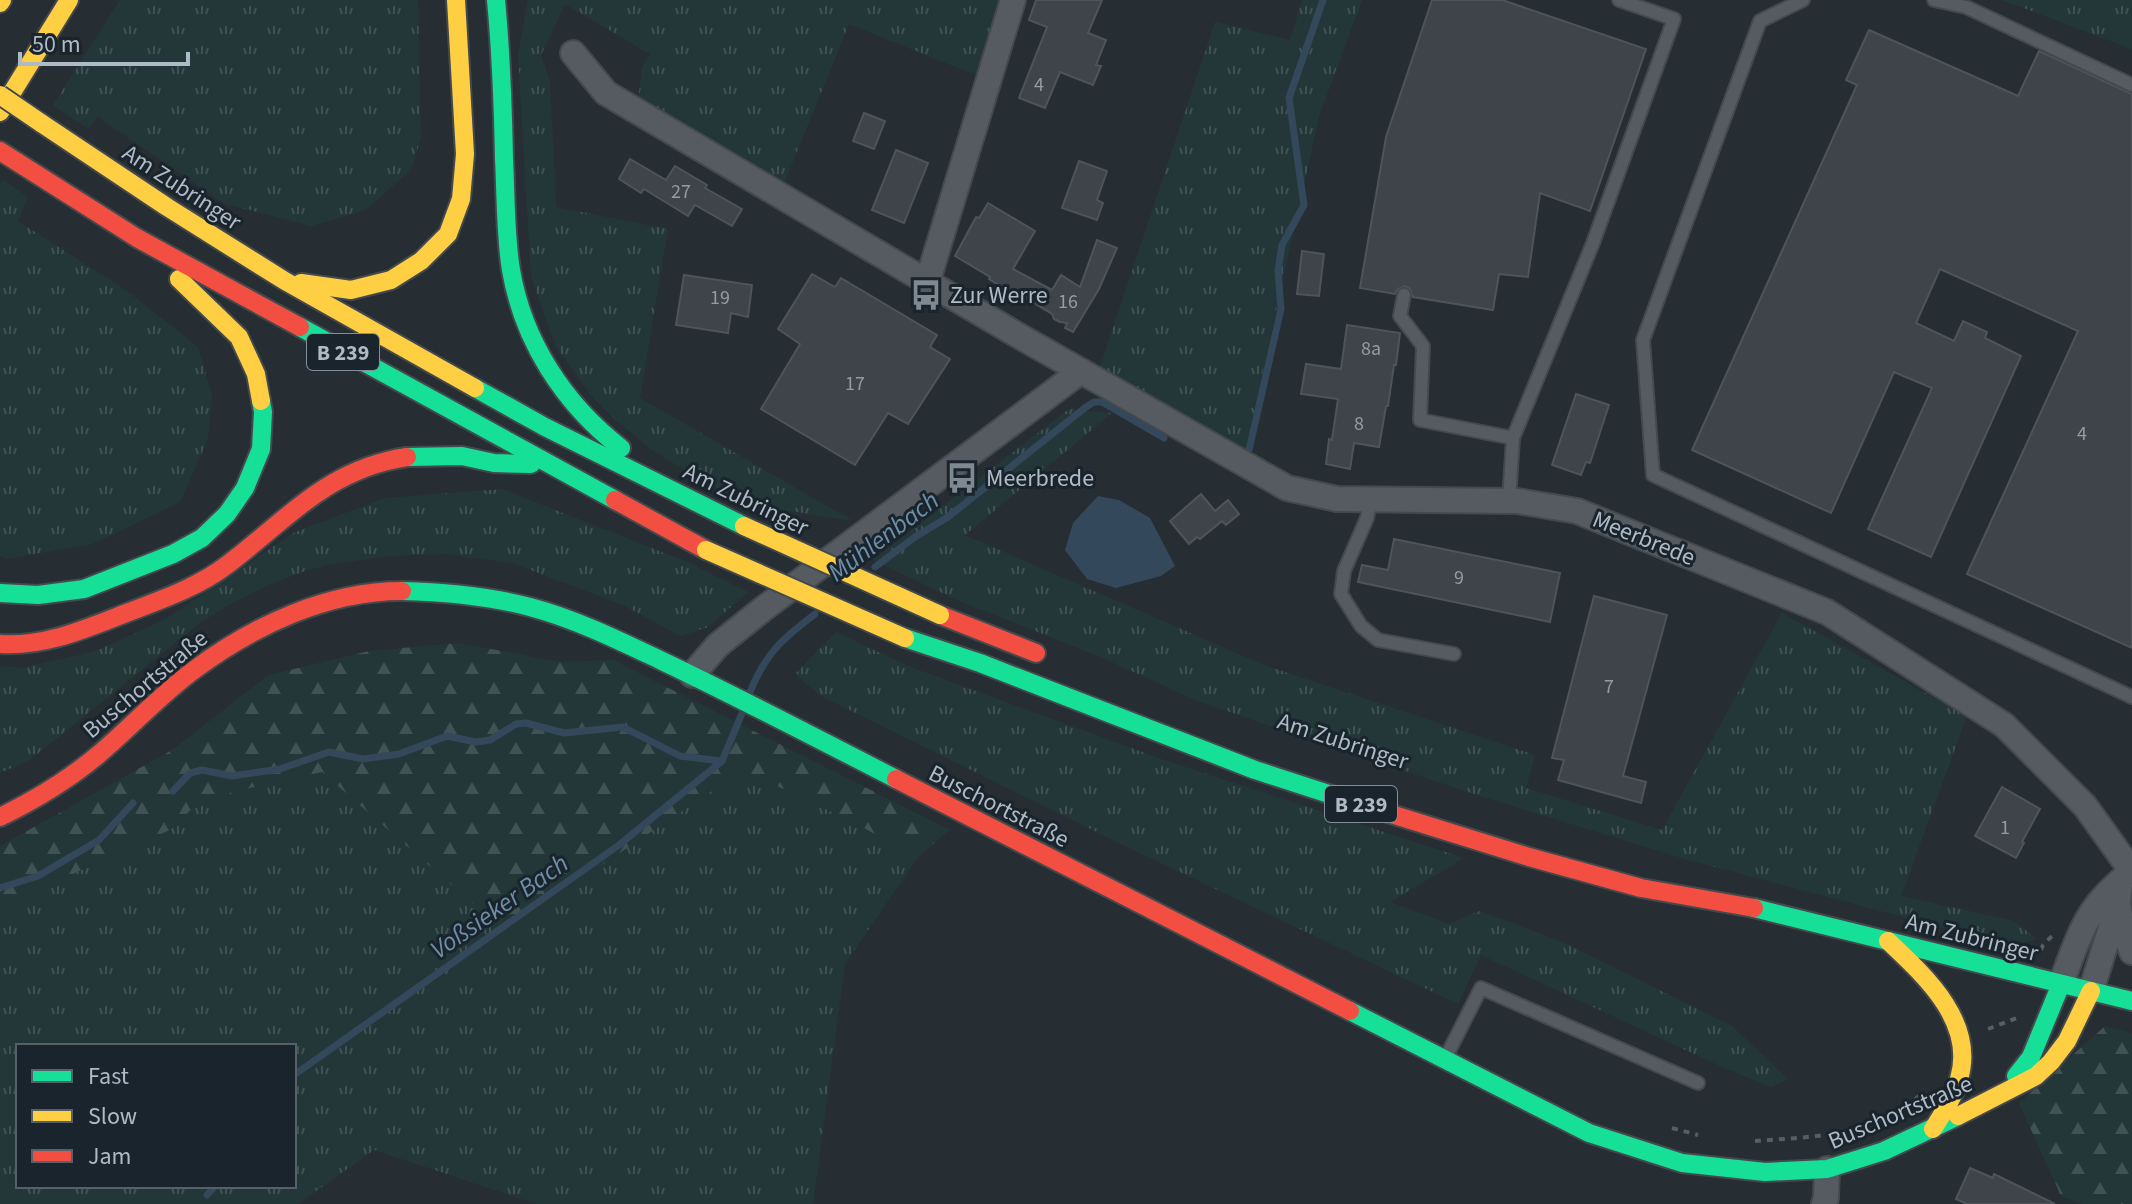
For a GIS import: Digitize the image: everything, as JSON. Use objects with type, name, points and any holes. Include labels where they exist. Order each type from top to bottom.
[{"type":"main road","points":[[0,112],[69,0]]},
{"type":"main road","points":[[285,281],[351,290],[391,280],[421,261],[448,234],[461,199],[465,154],[456,0]]},
{"type":"main road","points":[[496,0],[507,230],[515,292],[528,328],[548,370],[576,407],[613,442],[709,508]]},
{"type":"main road","name":"Am Zubringer","points":[[0,95],[167,207],[285,281],[545,427],[744,526],[940,615],[1056,661]]},
{"type":"main road","name":"Am Zubringer","points":[[8,156],[137,238],[706,550],[905,638],[980,663],[1255,770],[1529,857],[1641,888],[1754,908],[2132,1001]]},
{"type":"main road","points":[[0,593],[38,595],[84,589],[173,554],[202,538],[227,514],[245,488],[261,449],[263,412],[256,374],[239,337],[137,238]]},
{"type":"main road","points":[[0,644],[18,645],[60,638],[183,592],[225,567],[311,497],[345,475],[381,461],[414,456],[462,456],[494,463],[548,465]]},
{"type":"main road","name":"Buschortstraße","points":[[0,817],[34,801],[94,759],[191,672],[266,623],[317,604],[363,594],[413,590],[468,594],[531,607],[607,636],[692,675],[1589,1133],[1682,1163],[1765,1172],[1827,1169],[1884,1151],[2036,1076],[2067,1041],[2091,991]]},
{"type":"main road","name":"Am Zubringer","points":[[1675,876],[1754,908]]},
{"type":"main road","points":[[1888,941],[1942,998],[1955,1019],[1960,1037],[1962,1071],[1953,1095],[1933,1129]]},
{"type":"main road","name":"Buschortstraße","points":[[2002,1093],[2031,1057],[2061,984]]},
{"type":"street","points":[[928,280],[1013,0]]},
{"type":"street","name":"Meerbrede","points":[[573,53],[606,93],[1287,488],[1337,499],[1509,501],[1577,511],[1827,612],[2004,725],[2085,806],[2125,882]]},
{"type":"street","points":[[692,675],[718,645],[763,609],[1081,371]]},
{"type":"street","points":[[2125,882],[2123,930],[2132,952]]},
{"type":"street","points":[[2061,984],[2093,911],[2103,897],[2125,882]]},
{"type":"street","points":[[2091,991],[2125,882]]},
{"type":"street","points":[[1824,1204],[1827,1169]]},
{"type":"lane","points":[[1509,501],[1513,438],[1593,243],[1674,19],[1619,0]]},
{"type":"lane","points":[[1803,0],[1760,21],[1643,340],[1653,475],[2132,697]]},
{"type":"lane","points":[[1934,0],[1966,7],[2132,85]]},
{"type":"lane","points":[[1404,295],[1400,316],[1423,346],[1420,420],[1513,438]]},
{"type":"lane","points":[[1371,499],[1367,518],[1344,571],[1341,594],[1361,626],[1378,640],[1454,654]]},
{"type":"lane","points":[[1444,1060],[1481,988],[1698,1083]]},
{"type":"path","points":[[1960,1037],[2015,1020],[2024,1010],[2033,977]]},
{"type":"path","points":[[1750,1141],[1822,1136],[1870,1124],[1908,1106],[1926,1088]]},
{"type":"path","points":[[1659,1125],[1700,1135]]},
{"type":"green space","points":[[120,0],[418,0],[421,138],[411,170],[365,210],[311,226],[223,203],[98,117],[88,129],[53,105]]},
{"type":"green space","points":[[528,0],[1007,0],[983,78],[849,24],[783,186],[638,100],[642,68],[650,54],[565,4],[541,55],[550,82],[556,207],[668,229],[640,398],[853,521],[747,504],[701,480],[652,450],[614,419],[590,394],[555,345],[531,276],[518,55]]},
{"type":"green space","points":[[1302,0],[1362,0],[1319,116],[1245,452],[1100,367],[1215,22],[1290,40]]},
{"type":"green space","points":[[2002,0],[2132,0],[2132,49]]},
{"type":"green space","points":[[3,180],[28,197],[18,221],[127,291],[198,347],[212,395],[208,439],[180,502],[92,544],[6,559],[0,556],[0,184]]},
{"type":"green space","points":[[1069,409],[1112,413],[965,535],[1264,665],[1535,755],[1526,788],[1662,830],[1782,613],[1967,716],[1901,896],[2014,921],[2037,939],[2013,946],[1685,859],[1477,795],[1200,702],[1096,655],[959,601],[873,560]]},
{"type":"green space","points":[[502,489],[687,562],[748,592],[708,627],[681,636],[623,605],[512,563],[444,554],[387,556],[327,565],[268,585],[201,622],[30,760],[0,773],[0,666],[22,668],[96,651],[166,619],[293,533],[385,498]]},
{"type":"green space","points":[[836,632],[908,666],[1164,760],[1464,858],[1390,902],[1449,924],[1480,911],[1560,941],[1732,1026],[1788,1079],[1771,1087],[1481,955],[1458,1004],[1121,844],[821,696],[795,674]]},
{"type":"green space","points":[[458,643],[561,662],[613,660],[950,830],[918,857],[845,818],[743,770],[504,931],[322,772],[202,799],[170,830],[0,907],[0,846],[172,750],[269,675],[369,651]]},
{"type":"green space","points":[[743,770],[845,818],[918,857],[845,964],[813,1204],[537,1204],[374,1150],[298,1204],[0,1204],[0,907],[170,830],[202,799],[322,772],[504,931]]},
{"type":"green space","points":[[2105,1026],[2132,1033],[2132,1204],[2082,1204],[2061,1196],[2019,1103]]},
{"type":"water","points":[[1098,496],[1119,500],[1150,518],[1175,566],[1161,576],[1116,588],[1087,579],[1065,550],[1073,523]]},
{"type":"building","points":[[1036,0],[1102,0],[1088,33],[1106,40],[1096,65],[1101,66],[1093,85],[1060,72],[1045,108],[1019,98],[1047,27],[1029,20]]},
{"type":"building","points":[[1432,0],[1502,0],[1646,49],[1590,211],[1540,193],[1528,277],[1499,274],[1493,310],[1413,297],[1405,286],[1395,294],[1360,288],[1386,137]]},
{"type":"building","points":[[1869,30],[2018,96],[2039,51],[2132,94],[2132,648],[1967,574],[2078,331],[1940,269],[1916,323],[1954,341],[1963,321],[1987,332],[1985,338],[2021,356],[1931,557],[1868,529],[1932,388],[1894,372],[1831,513],[1692,450],[1857,85],[1846,80]]},
{"type":"building","points":[[864,113],[885,121],[874,149],[853,141]]},
{"type":"building","points":[[896,150],[928,163],[904,223],[872,210]]},
{"type":"building","points":[[630,159],[666,180],[675,166],[742,209],[732,226],[695,205],[688,216],[644,189],[641,193],[619,179]]},
{"type":"building","points":[[1079,161],[1107,171],[1097,200],[1103,203],[1097,220],[1062,208]]},
{"type":"building","points":[[988,203],[1035,231],[1013,269],[1052,290],[1061,275],[1080,287],[1097,240],[1117,248],[1099,289],[1073,332],[1065,328],[1067,323],[1054,319],[1052,314],[955,256],[976,217],[979,218]]},
{"type":"building","points":[[1302,251],[1324,254],[1319,296],[1297,294]]},
{"type":"building","points":[[812,274],[835,287],[841,278],[937,335],[930,347],[950,359],[908,424],[888,413],[855,465],[761,409],[800,344],[778,329]]},
{"type":"building","points":[[684,275],[752,285],[748,317],[731,313],[728,333],[676,325]]},
{"type":"building","points":[[1347,325],[1400,333],[1379,447],[1354,443],[1350,469],[1326,464],[1338,399],[1301,394],[1306,364],[1341,369]]},
{"type":"building","points":[[1576,394],[1609,405],[1590,463],[1586,462],[1581,475],[1552,465]]},
{"type":"building","points":[[1201,494],[1215,511],[1228,500],[1239,514],[1226,525],[1222,521],[1189,544],[1170,521]]},
{"type":"building","points":[[1394,539],[1560,573],[1550,622],[1358,582],[1362,565],[1388,570]]},
{"type":"building","points":[[1594,596],[1667,615],[1623,776],[1646,782],[1641,803],[1558,780],[1564,760],[1552,758]]},
{"type":"building","points":[[2002,787],[2040,809],[2016,858],[1975,836]]},
{"type":"building","points":[[1970,1168],[1993,1178],[1994,1174],[2055,1204],[1967,1204],[1956,1199]]},
{"type":"waterway","name":"Mühlenbach","points":[[1249,450],[1281,309],[1278,270],[1282,245],[1304,205],[1289,98],[1323,0]]},
{"type":"waterway","name":"Mühlenbach","points":[[875,567],[948,517],[1094,402],[1102,402],[1164,438]]},
{"type":"waterway","name":"Mühlenbach","points":[[750,692],[776,648],[815,614]]},
{"type":"waterway","name":"Voßsieker Bach","points":[[296,1074],[619,845],[722,761],[743,711]]},
{"type":"waterway","points":[[173,791],[190,773],[202,770],[232,776],[280,769],[329,752],[363,759],[399,754],[447,736],[476,742],[490,740],[516,724],[526,723],[564,733],[623,727],[680,756],[722,761]]},
{"type":"waterway","points":[[0,888],[38,876],[99,840],[133,803]]},
{"type":"waterway","name":"Voßsieker Bach","points":[[207,1195],[213,1188]]},
{"type":"traffic: fast","points":[[496,0],[507,228],[517,296],[536,346],[564,391],[581,412],[621,448]]},
{"type":"traffic: fast","points":[[300,327],[615,500]]},
{"type":"traffic: fast","points":[[475,388],[545,427],[744,526]]},
{"type":"traffic: fast","points":[[0,593],[38,595],[84,589],[173,554],[202,538],[227,514],[245,488],[261,449],[261,401]]},
{"type":"traffic: fast","points":[[407,457],[462,456],[494,463],[531,464]]},
{"type":"traffic: fast","points":[[402,591],[498,600],[580,624],[690,674],[896,779]]},
{"type":"traffic: fast","points":[[905,638],[980,663],[1255,770],[1375,809]]},
{"type":"traffic: fast","points":[[1754,908],[2132,1001]]},
{"type":"traffic: fast","points":[[2016,1076],[2031,1057],[2061,984]]},
{"type":"traffic: fast","points":[[1350,1011],[1589,1133],[1682,1163],[1765,1172],[1827,1169],[1884,1151],[1958,1116]]},
{"type":"traffic: slow","points":[[0,112],[69,0]]},
{"type":"traffic: slow","points":[[301,283],[351,290],[391,280],[421,261],[448,234],[461,199],[465,154],[456,0]]},
{"type":"traffic: slow","points":[[0,95],[41,123]]},
{"type":"traffic: slow","points":[[41,123],[285,281],[475,388]]},
{"type":"traffic: slow","points":[[179,279],[239,337],[256,374],[261,401]]},
{"type":"traffic: slow","points":[[744,526],[940,615]]},
{"type":"traffic: slow","points":[[706,550],[905,638]]},
{"type":"traffic: slow","points":[[1888,941],[1917,969],[1944,1002],[1960,1038],[1962,1058],[1959,1079],[1933,1129]]},
{"type":"traffic: slow","points":[[1958,1116],[2036,1076],[2051,1062],[2067,1041],[2091,991]]},
{"type":"traffic: jam","points":[[0,151],[137,238],[300,327]]},
{"type":"traffic: jam","points":[[0,644],[34,643],[66,635],[180,592],[227,565],[331,484],[379,463],[407,457]]},
{"type":"traffic: jam","points":[[615,500],[706,550]]},
{"type":"traffic: jam","points":[[0,817],[75,773],[181,680],[241,639],[319,604],[346,597],[402,591]]},
{"type":"traffic: jam","points":[[940,615],[1036,653]]},
{"type":"traffic: jam","points":[[896,779],[1350,1011]]},
{"type":"traffic: jam","points":[[1375,809],[1641,888],[1754,908]]},
{"type":"place","name":"Zur Werre","points":[[926,295]]},
{"type":"place","name":"Meerbrede","points":[[962,478]]}]
